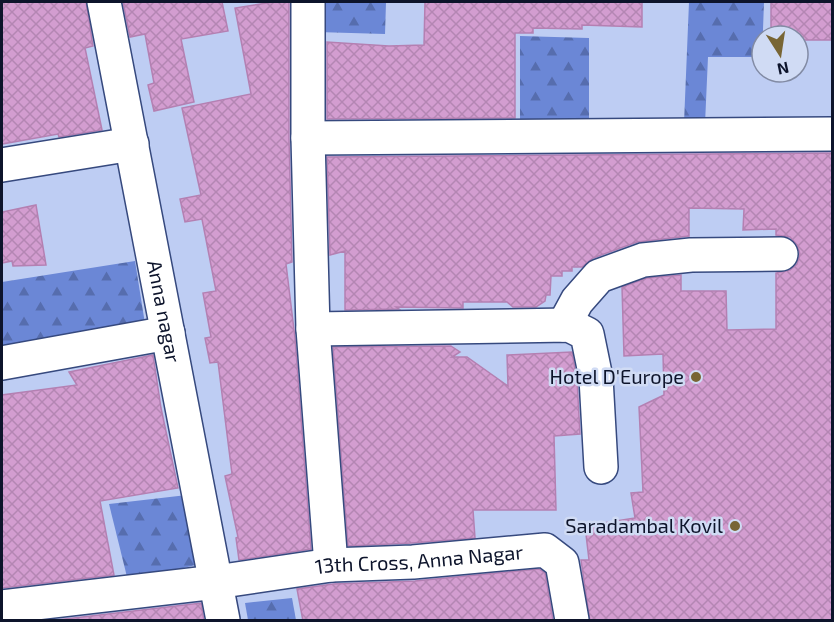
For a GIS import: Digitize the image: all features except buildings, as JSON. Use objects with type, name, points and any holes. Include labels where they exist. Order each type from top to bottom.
[{"type":"street","name":"Anna nagar","points":[[104,2],[223,621]]},
{"type":"street","points":[[308,2],[308,138],[313,329],[331,565]]},
{"type":"street","points":[[308,138],[832,134]]},
{"type":"street","points":[[2,165],[132,144]]},
{"type":"street","points":[[564,325],[577,301],[598,276],[643,260],[691,255],[781,254]]},
{"type":"street","points":[[313,329],[569,325],[587,334],[596,378],[601,467]]},
{"type":"street","points":[[2,363],[168,333]]},
{"type":"street","name":"13th Cross, Anna Nagar","points":[[2,607],[216,582],[331,565],[413,562],[545,550],[562,563],[572,621]]},
{"type":"green space","points":[[318,2],[386,2],[385,34],[317,32]]},
{"type":"green space","points":[[689,2],[764,2],[763,24],[750,24],[750,57],[708,57],[705,124],[684,123]]},
{"type":"green space","points":[[520,36],[589,38],[589,123],[520,122]]},
{"type":"green space","points":[[135,261],[146,330],[2,353],[2,282]]},
{"type":"green space","points":[[187,495],[200,564],[128,581],[109,504]]},
{"type":"green space","points":[[292,598],[296,620],[248,620],[245,603]]},
{"type":"place","name":"Hotel D'Europe","points":[[696,377]]},
{"type":"place","name":"Saradambal Kovil","points":[[735,526]]}]
